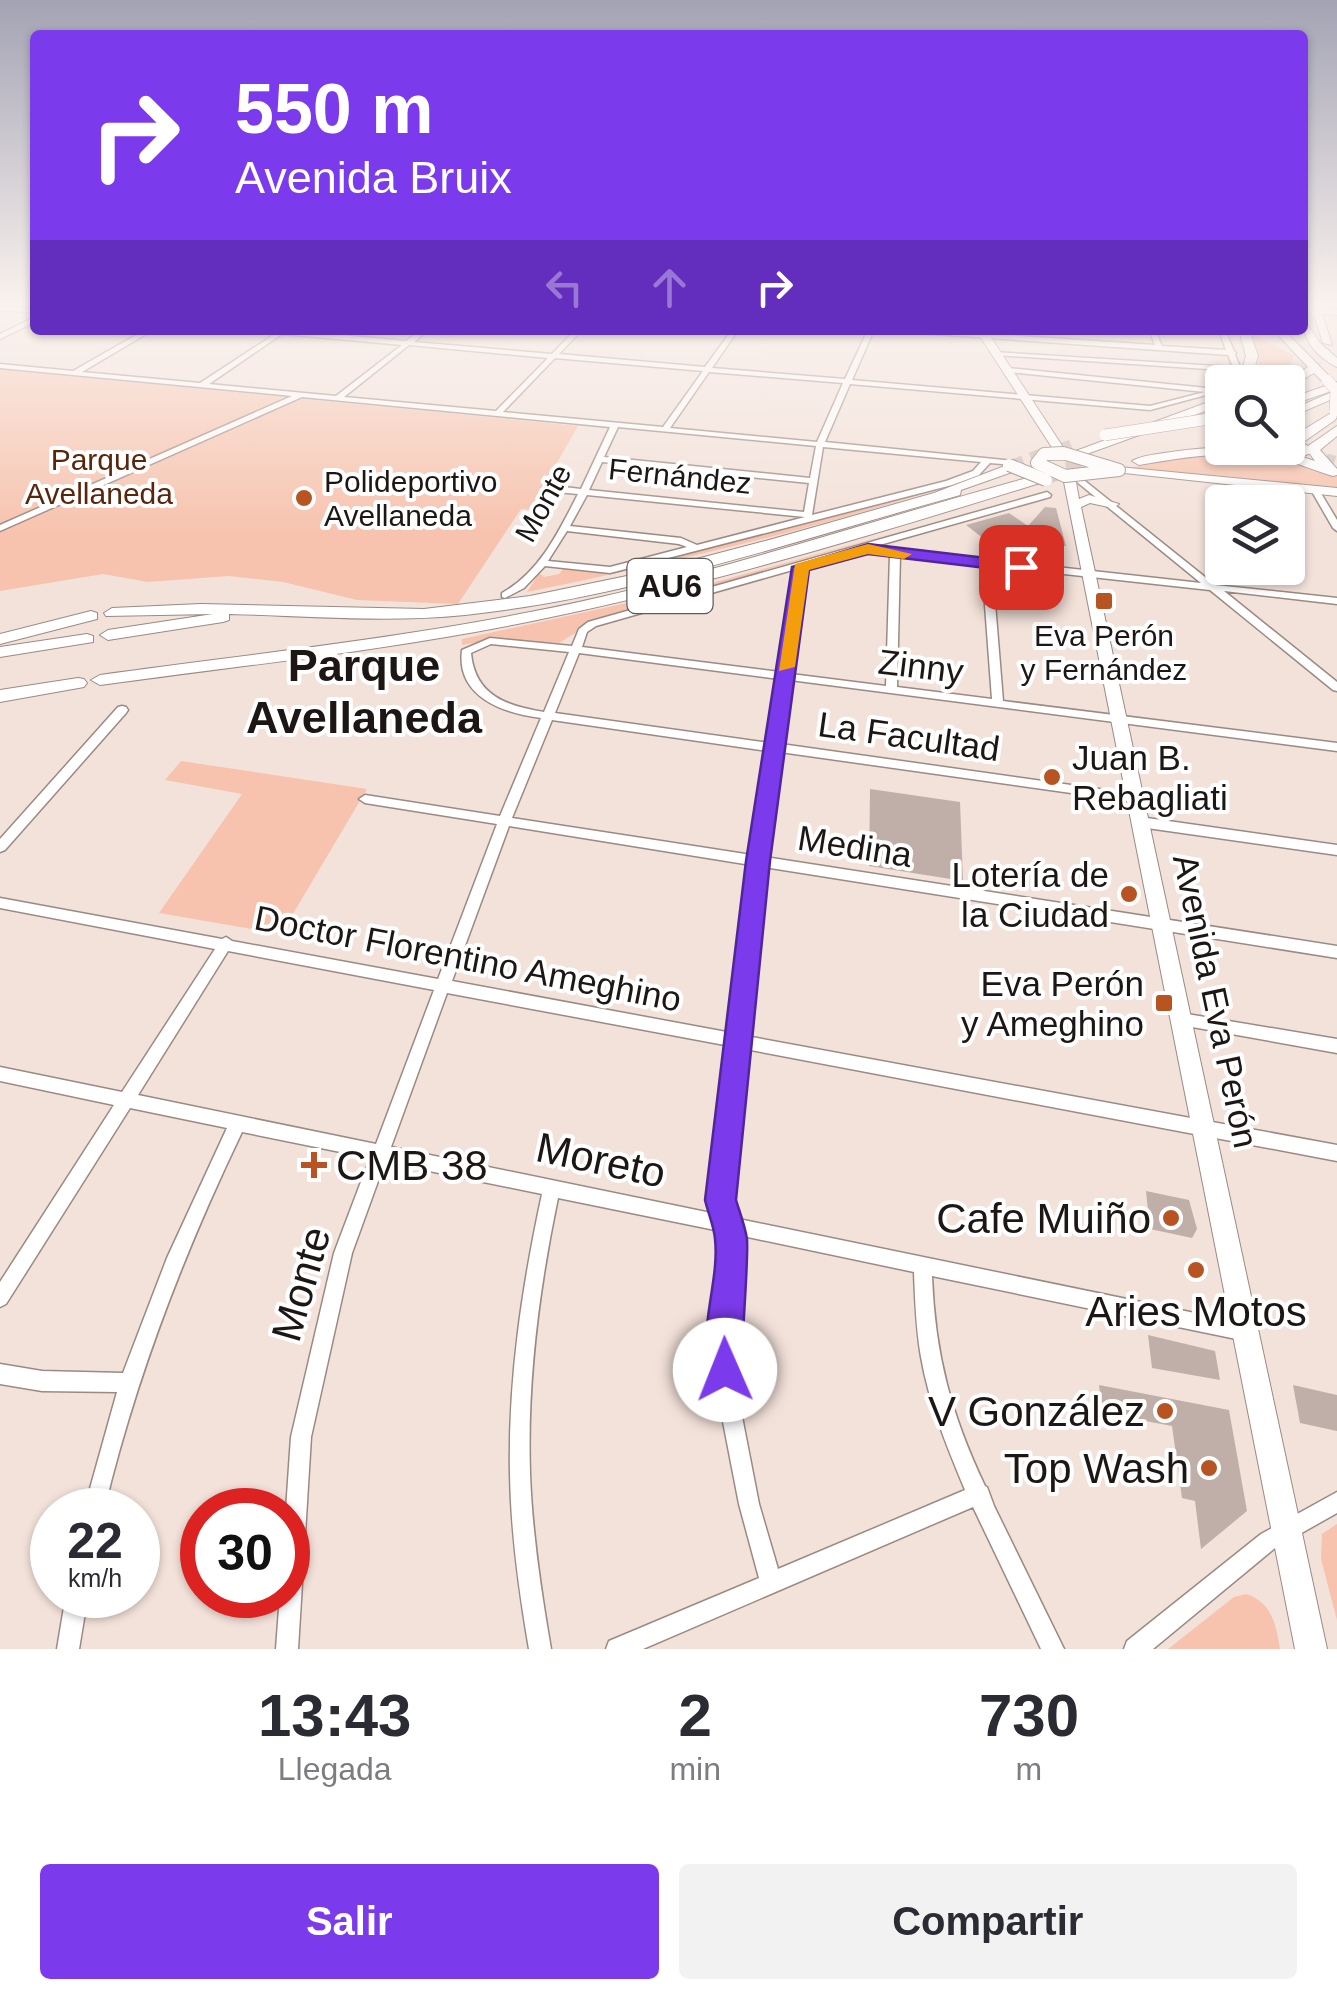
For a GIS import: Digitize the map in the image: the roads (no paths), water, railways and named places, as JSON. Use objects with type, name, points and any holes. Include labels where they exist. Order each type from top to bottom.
[{"type":"highway","points":[[1305,399],[1335,394]]},
{"type":"highway","points":[[1305,428],[1335,394]]},
{"type":"highway","points":[[1075,463],[1205,408]]},
{"type":"highway","points":[[1075,463],[1105,435],[1205,418]]},
{"type":"highway","points":[[1075,463],[1205,421]]},
{"type":"highway","points":[[1335,472],[1318,461],[1313,449],[1337,430]]},
{"type":"highway","points":[[1118,468],[1205,442]]},
{"type":"highway","points":[[1138,460],[1232,448],[1292,456],[1335,472]]},
{"type":"highway","points":[[1335,472],[1326,455],[1337,448]]},
{"type":"highway","name":"AU6","points":[[112,612],[172,606],[403,615],[508,604],[716,557],[1023,474]]},
{"type":"highway","name":"AU6","points":[[100,680],[516,620],[738,570],[872,531],[1023,474]]},
{"type":"highway","name":"AU6","points":[[108,636],[270,610]]},
{"type":"highway","points":[[0,639],[91,616]]},
{"type":"highway","points":[[0,652],[87,639]]},
{"type":"highway","points":[[0,696],[78,684]]},
{"type":"main road","name":"Avenida Eva Perón","points":[[1014,379],[1075,463],[1075,505],[1311,1649]]},
{"type":"main road","points":[[1305,408],[1335,394]]},
{"type":"main road","points":[[1075,463],[1336,492]]},
{"type":"main road","points":[[1023,474],[1075,505],[1089,499],[1113,504]]},
{"type":"street","points":[[138,379],[820,444],[1023,474]]},
{"type":"street","points":[[202,385],[211,379]]},
{"type":"street","points":[[334,397],[357,379]]},
{"type":"street","points":[[498,414],[531,379]]},
{"type":"street","points":[[665,430],[703,379]]},
{"type":"street","points":[[833,379],[1157,408],[1217,391],[1113,379]]},
{"type":"street","points":[[1103,379],[1108,403]]},
{"type":"street","points":[[810,517],[820,444],[846,380]]},
{"type":"street","points":[[0,528],[303,394]]},
{"type":"street","name":"Monte","points":[[505,596],[519,590],[544,563],[615,425]]},
{"type":"street","points":[[599,459],[814,481]]},
{"type":"street","points":[[1075,463],[1113,504],[1337,688]]},
{"type":"street","points":[[544,563],[610,570],[968,477],[1023,474]]},
{"type":"street","points":[[771,1583],[749,1504],[728,1396],[723,1344],[731,1241],[721,1200],[758,861],[801,567],[868,549],[1023,474]]},
{"type":"street","name":"Fernández","points":[[546,488],[810,517]]},
{"type":"street","points":[[1315,490],[1337,528]]},
{"type":"street","points":[[564,528],[681,540],[696,548]]},
{"type":"street","points":[[868,549],[1337,601]]},
{"type":"street","points":[[890,690],[895,553]]},
{"type":"street","points":[[987,563],[998,703]]},
{"type":"street","name":"Monte","points":[[286,1649],[294,1500],[310,1387],[343,1253],[504,822],[574,649],[592,624],[801,567]]},
{"type":"street","name":"Zinny","points":[[466,657],[476,644],[498,641],[1337,747]]},
{"type":"street","name":"La Facultad","points":[[466,657],[469,676],[485,696],[521,712],[1135,798]]},
{"type":"street","points":[[0,847],[122,710]]},
{"type":"street","name":"Medina","points":[[364,800],[1337,952]]},
{"type":"street","points":[[1140,822],[1337,850]]},
{"type":"street","name":"Doctor Florentino Ameghino","points":[[0,903],[446,983],[1337,1153]]},
{"type":"street","points":[[0,1298],[226,943]]},
{"type":"street","points":[[1181,1019],[1337,1046]]},
{"type":"street","name":"Moreto","points":[[0,1074],[1246,1332]]},
{"type":"street","points":[[100,1488],[127,1383],[178,1244],[238,1122]]},
{"type":"street","points":[[540,1649],[524,1540],[517,1432],[526,1306],[552,1188]]},
{"type":"street","points":[[922,1267],[933,1370],[980,1494],[1053,1649]]},
{"type":"street","points":[[0,1374],[42,1382],[127,1383]]},
{"type":"street","points":[[617,1649],[980,1494]]},
{"type":"street","points":[[1136,1649],[1287,1528],[1337,1502]]},
{"type":"street","points":[[68,1649],[73,1618]]},
{"type":"tunnel","points":[[1045,455],[1071,445]]},
{"type":"tunnel","points":[[1010,468],[1052,452]]},
{"type":"tunnel","points":[[1313,454],[1337,461]]},
{"type":"tunnel","points":[[1045,477],[1095,461]]},
{"type":"place","name":"Polideportivo Avellaneda","points":[[304,498]]},
{"type":"place","name":"Eva Perón y Fernández","points":[[1104,601]]},
{"type":"place","name":"Juan B. Rebagliati","points":[[1052,777]]},
{"type":"place","name":"Lotería de la Ciudad","points":[[1129,894]]},
{"type":"place","name":"Eva Perón y Ameghino","points":[[1164,1003]]},
{"type":"place","name":"CMB 38","points":[[314,1165]]},
{"type":"place","name":"Cafe Muiño","points":[[1171,1218]]},
{"type":"place","name":"Aries Motos","points":[[1196,1270]]},
{"type":"place","name":"V González","points":[[1165,1411]]},
{"type":"place","name":"Top Wash","points":[[1209,1468]]},
{"type":"district","name":"Parque Avellaneda","points":[[364,691]]}]
